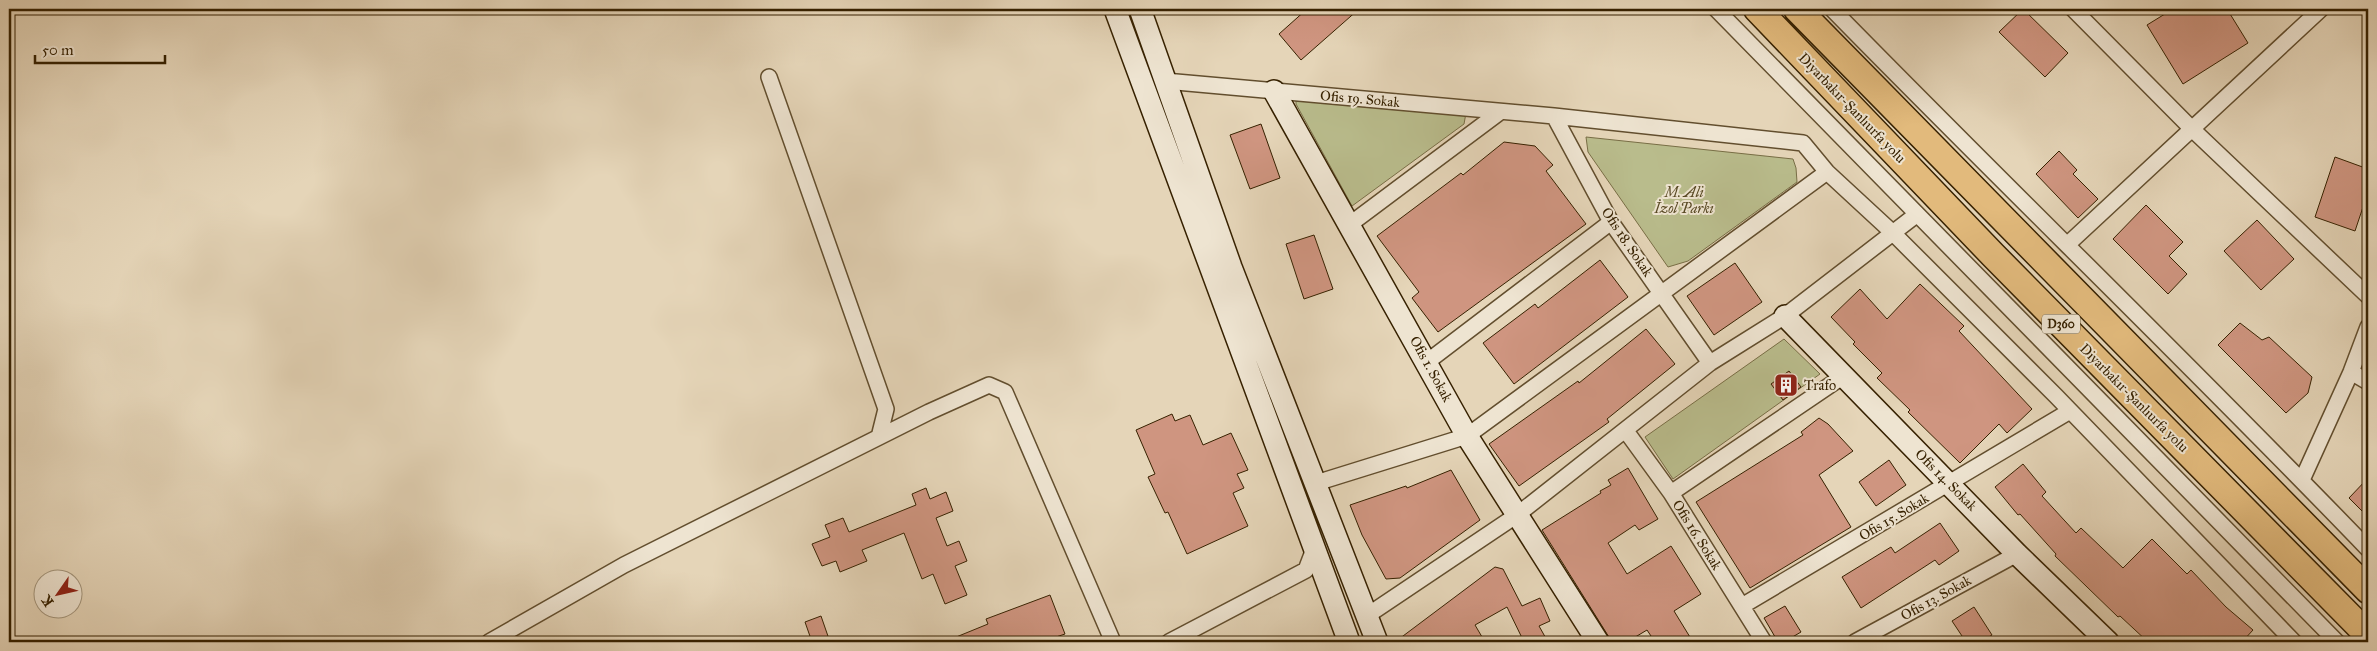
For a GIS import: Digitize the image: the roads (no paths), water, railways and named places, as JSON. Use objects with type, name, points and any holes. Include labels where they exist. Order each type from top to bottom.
[{"type":"highway","name":"Diyarbakır-Şanlıurfa yolu","points":[[1757,9],[1993,255],[2368,635]]},
{"type":"highway","name":"D360","points":[[1798,9],[2368,590]]},
{"type":"main road","points":[[1115,9],[1349,642]]},
{"type":"main road","points":[[1146,9],[1165,81],[1231,267],[1377,642]]},
{"type":"main road","name":"Ofis 1. Sokak","points":[[1274,91],[1467,436],[1598,642]]},
{"type":"main road","name":"Ofis 14. Sokak","points":[[1785,316],[2017,554],[2107,642]]},
{"type":"street","points":[[1716,9],[2337,642]]},
{"type":"street","points":[[1832,9],[1956,136],[2068,244],[2368,549]]},
{"type":"street","points":[[2073,9],[2192,129],[2368,296]]},
{"type":"street","points":[[2068,244],[2321,9]]},
{"type":"street","points":[[769,77],[886,409],[904,425]]},
{"type":"street","name":"Ofis 19. Sokak","points":[[1165,81],[1554,116],[1803,143],[1827,172]]},
{"type":"street","points":[[1349,225],[1500,112]]},
{"type":"street","name":"Ofis 18. Sokak","points":[[1554,116],[1611,222],[1710,363]]},
{"type":"street","points":[[1316,483],[1467,436],[1827,172],[1893,233],[2070,411],[2294,642]]},
{"type":"street","points":[[1368,615],[1517,515],[1710,363],[1785,316],[1916,215]]},
{"type":"street","points":[[1427,362],[1611,222]]},
{"type":"street","points":[[2302,480],[2351,372],[2368,327]]},
{"type":"street","points":[[2351,372],[2368,382]]},
{"type":"street","points":[[1671,493],[1842,376]]},
{"type":"street","points":[[489,642],[624,565],[879,437],[989,385],[1005,392],[1113,642]]},
{"type":"street","points":[[879,437],[886,409]]},
{"type":"street","name":"Ofis 15. Sokak","points":[[1742,606],[2070,411]]},
{"type":"street","name":"Ofis 16. Sokak","points":[[1626,431],[1671,493],[1764,642]]},
{"type":"street","points":[[1169,642],[1306,570],[1314,549]]},
{"type":"street","name":"Ofis 13. Sokak","points":[[1855,642],[2017,554]]},
{"type":"place","name":"Trafo","points":[[1786,385]]},
{"type":"park label","name":"M. Ali İzol Parkı","points":[[1684,200]]}]
